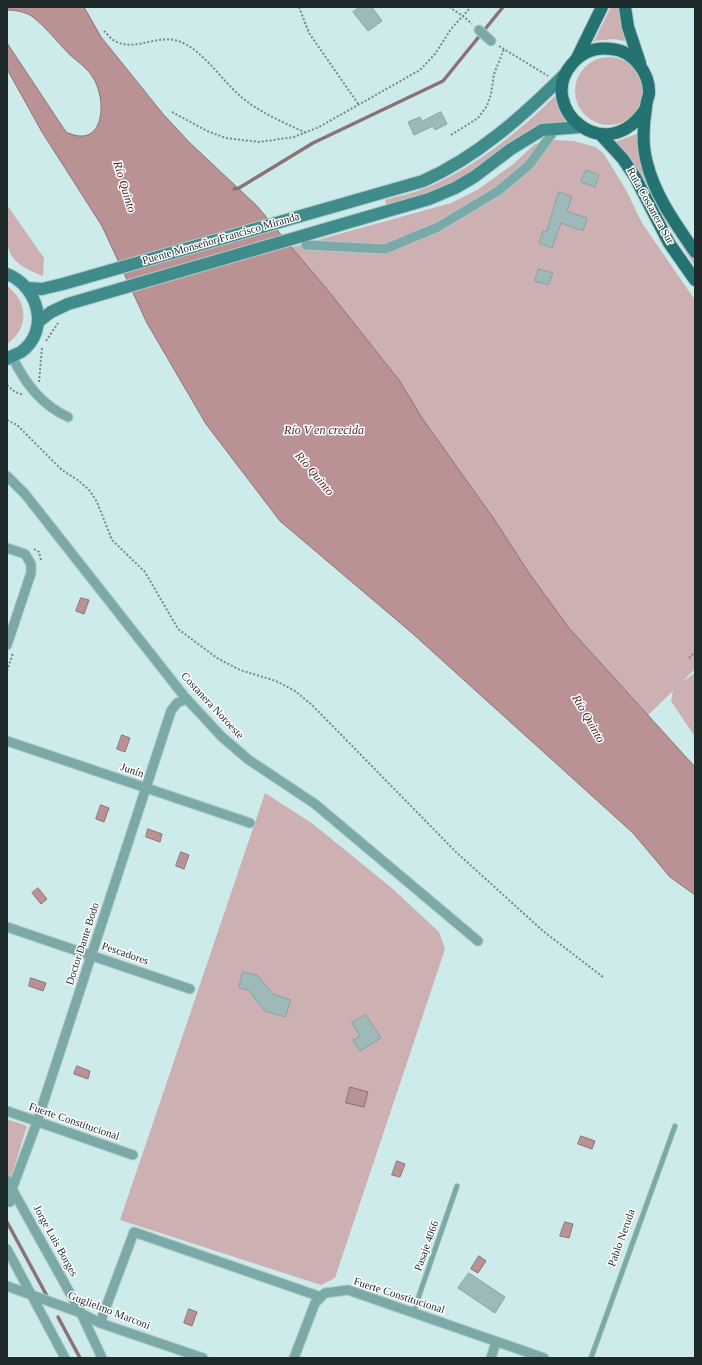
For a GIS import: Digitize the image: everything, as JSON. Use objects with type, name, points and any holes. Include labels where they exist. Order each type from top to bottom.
[{"type":"main road","name":"Ruta Costanera Sur","points":[[602,7],[576,59],[561,78],[564,104],[570,117],[581,127],[600,134],[614,133],[628,128],[638,120],[646,108]]},
{"type":"main road","name":"Ruta Costanera Sur","points":[[625,7],[628,28],[647,79],[649,94],[646,108],[644,139],[646,161],[652,181],[660,197],[695,252]]},
{"type":"main road","name":"Ruta Costanera Sur","points":[[576,59],[588,51],[602,48],[617,49],[630,56],[641,66]]},
{"type":"main road","name":"Ruta Costanera Sur","points":[[600,134],[623,159],[635,177],[669,242],[695,280]]},
{"type":"street","points":[[479,30],[491,41]]},
{"type":"street","name":"Puente Monseñor Francisco Miranda","points":[[28,288],[42,289],[63,284],[423,181],[456,164],[530,108],[561,78]]},
{"type":"street","name":"Puente Monseñor Francisco Miranda","points":[[38,322],[51,312],[68,304],[385,213],[428,199],[454,188],[542,130],[581,127]]},
{"type":"street","points":[[306,245],[385,249],[438,227],[503,187],[529,165],[556,128]]},
{"type":"street","points":[[7,274],[28,288],[35,300],[38,322],[30,341],[22,351],[9,358],[32,390],[57,412],[68,417]]},
{"type":"street","name":"Costanera Noroeste","points":[[7,476],[25,494],[186,699],[222,737],[249,760],[315,804],[478,941]]},
{"type":"street","points":[[7,548],[25,554],[31,564],[31,573],[7,645]]},
{"type":"street","name":"Doctor Dante Bodo","points":[[10,1202],[12,1189],[37,1122],[171,711],[176,703],[186,699]]},
{"type":"street","name":"Junín","points":[[7,741],[250,823]]},
{"type":"street","name":"Pescadores","points":[[7,927],[190,989]]},
{"type":"street","name":"Fuerte Constitucional","points":[[7,1111],[133,1155]]},
{"type":"street","name":"Jorge Luis Borges","points":[[7,1180],[81,1313],[102,1358]]},
{"type":"street","points":[[100,1323],[134,1232],[321,1297],[315,1303],[294,1358]]},
{"type":"street","points":[[7,1249],[65,1358]]},
{"type":"street","name":"Guglielmo Marconi","points":[[7,1286],[81,1313],[100,1323],[203,1358]]},
{"type":"street","name":"Fuerte Constitucional","points":[[321,1297],[325,1293],[348,1290],[544,1358]]},
{"type":"street","points":[[492,1358],[496,1342]]},
{"type":"lane","name":"Pablo Neruda","points":[[591,1358],[675,1126]]},
{"type":"lane","name":"Pasaje 4066","points":[[413,1312],[457,1186]]},
{"type":"path","points":[[299,7],[309,32],[359,105]]},
{"type":"path","points":[[449,7],[463,16],[479,30]]},
{"type":"path","points":[[172,112],[207,131],[226,138],[259,142],[294,137],[306,133],[420,70],[435,54],[451,29],[471,7]]},
{"type":"path","points":[[104,31],[115,41],[127,44],[141,44],[162,38],[178,41],[196,51],[239,95],[251,105],[306,133]]},
{"type":"path","points":[[491,41],[561,78]]},
{"type":"path","points":[[451,135],[478,118],[487,106],[491,94],[494,74],[504,49]]},
{"type":"path","points":[[7,385],[15,392],[25,396],[32,390],[40,380],[42,347],[58,323]]},
{"type":"path","points":[[7,420],[17,425],[62,470],[79,481],[90,491],[97,502],[112,540],[145,572],[178,629],[217,658],[240,670],[276,681],[295,691],[312,705],[456,852],[543,931],[603,976]]},
{"type":"path","points":[[689,658],[695,652]]},
{"type":"shaded area","points":[[611,7],[624,7],[630,42],[614,39],[594,41]]},
{"type":"shaded area","points":[[602,57],[616,57],[628,62],[638,72],[643,84],[643,98],[638,110],[628,120],[616,125],[602,125],[590,120],[580,110],[575,98],[575,84],[580,72],[590,62]]},
{"type":"shaded area","points":[[559,92],[570,123],[541,128],[442,190],[387,207],[385,200],[423,189],[479,159],[529,121]]},
{"type":"shaded area","points":[[642,132],[644,163],[679,236],[695,260],[695,266],[654,203],[634,163],[615,142]]},
{"type":"shaded area","points":[[555,140],[574,141],[596,147],[604,154],[626,190],[642,223],[695,300],[695,669],[682,682],[695,673],[695,737],[671,701],[673,691],[648,715],[569,628],[529,573],[494,519],[422,418],[399,380],[292,247],[451,203],[477,190],[512,165],[535,144]]},
{"type":"shaded area","points":[[7,205],[44,258],[43,276],[19,264],[9,250],[7,241]]},
{"type":"shaded area","points":[[7,286],[14,292],[19,300],[24,315],[19,331],[7,344]]},
{"type":"shaded area","points":[[265,793],[313,824],[393,889],[439,932],[445,949],[335,1278],[321,1285],[120,1220]]},
{"type":"shaded area","points":[[7,1119],[27,1126],[7,1190]]},
{"type":"water","name":"Río V en crecida","points":[[7,7],[84,7],[101,37],[163,114],[189,142],[257,206],[330,293],[399,380],[422,418],[494,519],[529,573],[569,628],[695,767],[695,895],[670,877],[633,833],[412,633],[280,521],[206,424],[147,323],[102,226],[42,132],[7,69],[7,43],[66,132],[79,136],[89,134],[96,129],[100,120],[101,109],[97,86],[92,76],[85,67],[70,55],[38,21],[27,14],[14,10],[7,10]]},
{"type":"water","points":[[81,598],[89,600],[84,614],[76,611]]},
{"type":"water","points":[[122,735],[130,738],[125,752],[117,749]]},
{"type":"water","points":[[101,805],[109,808],[104,822],[96,819]]},
{"type":"water","points":[[148,829],[162,834],[160,842],[146,837]]},
{"type":"water","points":[[181,852],[189,855],[184,869],[176,866]]},
{"type":"water","points":[[38,888],[47,899],[41,904],[32,893]]},
{"type":"water","points":[[31,978],[46,983],[43,991],[29,986]]},
{"type":"water","points":[[77,1066],[90,1071],[88,1079],[74,1074]]},
{"type":"water","points":[[350,1087],[368,1092],[364,1107],[346,1103]]},
{"type":"water","points":[[581,1136],[595,1141],[592,1149],[578,1144]]},
{"type":"water","points":[[397,1161],[405,1164],[400,1177],[392,1175]]},
{"type":"water","points":[[565,1222],[573,1224],[569,1238],[560,1236]]},
{"type":"water","points":[[479,1256],[486,1261],[478,1273],[471,1269]]},
{"type":"water","points":[[189,1309],[197,1312],[192,1326],[184,1323]]},
{"type":"building","points":[[360,7],[372,7],[382,21],[368,31],[353,12]]},
{"type":"building","points":[[441,112],[447,124],[435,130],[433,126],[414,135],[408,122],[420,117],[422,121]]},
{"type":"building","points":[[586,170],[599,175],[595,187],[581,182]]},
{"type":"building","points":[[559,192],[572,197],[567,211],[587,218],[583,231],[561,223],[552,248],[539,243],[543,231],[546,232]]},
{"type":"building","points":[[539,269],[553,273],[548,285],[535,281]]},
{"type":"building","points":[[243,972],[257,975],[273,994],[291,1000],[285,1017],[265,1011],[248,990],[239,988]]},
{"type":"building","points":[[366,1015],[381,1038],[360,1051],[353,1040],[360,1036],[352,1023]]},
{"type":"building","points":[[469,1273],[505,1297],[495,1313],[458,1288]]},
{"type":"waterway","points":[[234,189],[239,188],[313,143],[443,81],[503,7]]},
{"type":"waterway","points":[[7,1222],[47,1296]]},
{"type":"waterway","points":[[58,1317],[80,1358]]},
{"type":"water label","name":"Río Quinto","points":[[124,187]]},
{"type":"water label","name":"Río Quinto","points":[[314,474]]},
{"type":"water label","name":"Río Quinto","points":[[588,719]]}]
